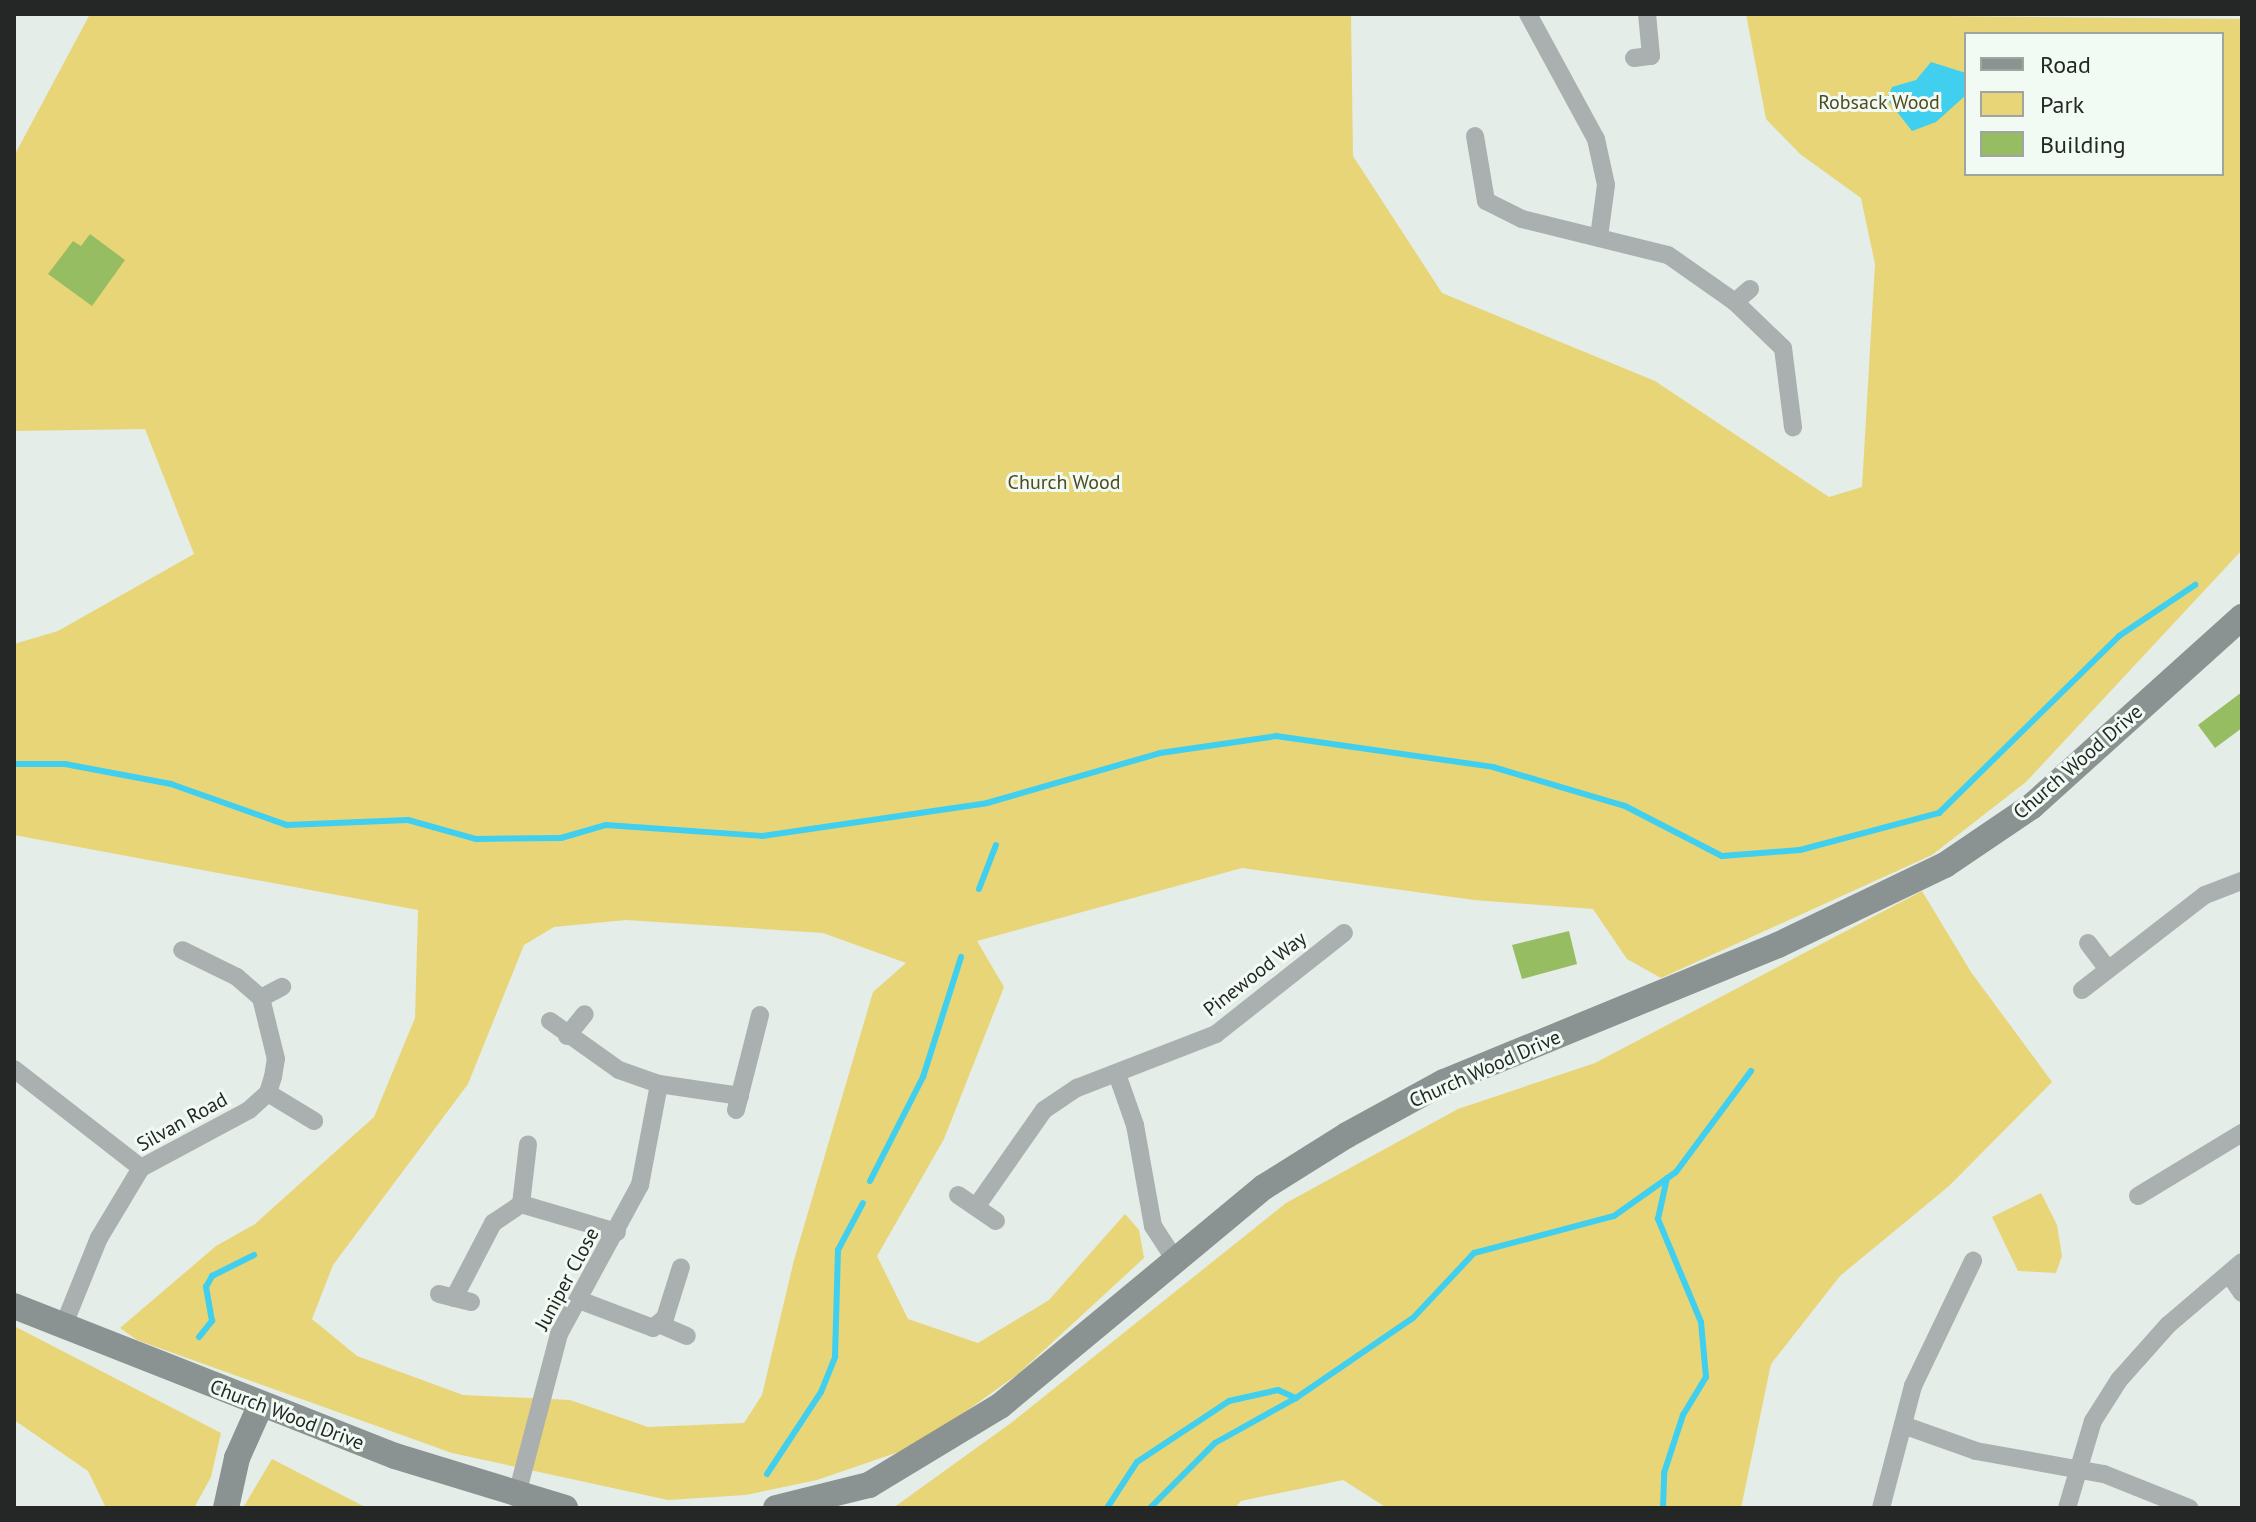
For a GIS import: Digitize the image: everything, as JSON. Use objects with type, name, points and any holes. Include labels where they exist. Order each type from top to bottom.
[{"type":"street","points":[[1528,14],[1596,139],[1606,185],[1599,237]]},
{"type":"street","points":[[1634,58],[1651,56],[1647,14]]},
{"type":"street","points":[[1475,136],[1468,162],[1486,201],[1522,219],[1668,255],[1735,302],[1783,348],[1793,427]]},
{"type":"street","points":[[1735,302],[1750,289]]},
{"type":"street","name":"Church Wood Drive","points":[[776,1508],[827,1503],[869,1485],[1000,1406],[1174,1258],[1264,1187],[1444,1082],[1778,945],[1945,865],[2032,806],[2242,617]]},
{"type":"street","points":[[2082,990],[2205,895],[2242,881]]},
{"type":"street","name":"Pinewood Way","points":[[976,1207],[1044,1110],[1117,1074],[1216,1034],[1332,935]]},
{"type":"street","points":[[2088,943],[2107,968]]},
{"type":"street","points":[[182,950],[237,977],[261,998],[276,1059],[268,1093],[314,1121]]},
{"type":"street","points":[[261,998],[282,987]]},
{"type":"street","points":[[567,1036],[585,1014]]},
{"type":"street","points":[[550,1021],[593,1057],[659,1084],[738,1103],[760,1015]]},
{"type":"street","points":[[14,1069],[141,1168]]},
{"type":"street","points":[[1117,1074],[1135,1125],[1153,1226],[1174,1258]]},
{"type":"street","name":"Juniper Close","points":[[516,1498],[559,1334],[640,1185],[659,1084]]},
{"type":"street","name":"Silvan Road","points":[[63,1327],[99,1238],[141,1168],[249,1110],[268,1093]]},
{"type":"street","points":[[2138,1196],[2242,1133]]},
{"type":"street","points":[[454,1298],[493,1223],[521,1204],[528,1144]]},
{"type":"street","points":[[958,1195],[996,1221]]},
{"type":"street","points":[[521,1204],[617,1232]]},
{"type":"street","points":[[1881,1508],[1913,1386],[1973,1261]]},
{"type":"street","points":[[661,1325],[681,1267]]},
{"type":"street","points":[[2067,1508],[2093,1421],[2119,1380],[2168,1325],[2235,1268],[2242,1293]]},
{"type":"street","points":[[579,1300],[636,1325],[661,1325],[687,1336]]},
{"type":"street","name":"Church Wood Drive","points":[[14,1306],[261,1404],[516,1498],[565,1508]]},
{"type":"street","points":[[226,1508],[237,1458],[261,1404]]},
{"type":"street","points":[[1903,1425],[1976,1451],[2079,1470],[2159,1492],[2189,1508]]},
{"type":"green space","name":"Church Wood","points":[[90,14],[1351,14],[1353,156],[1442,293],[1655,381],[1829,497],[1862,487],[1875,264],[1861,198],[1800,154],[1766,119],[1746,14],[2242,19],[2242,550],[2026,782],[1932,855],[1661,978],[1627,959],[1593,909],[1474,900],[1242,868],[977,941],[1004,987],[944,1139],[877,1256],[908,1319],[978,1343],[1049,1300],[1125,1214],[1139,1230],[1144,1258],[1018,1374],[919,1445],[817,1480],[746,1495],[668,1500],[452,1453],[137,1340],[120,1328],[216,1246],[255,1224],[374,1117],[415,1018],[418,910],[14,835],[14,644],[58,631],[194,554],[145,429],[14,431],[14,156]],"holes":[[[626,920],[823,933],[906,963],[873,992],[794,1260],[762,1395],[744,1423],[648,1427],[570,1400],[463,1395],[357,1356],[312,1319],[333,1265],[468,1084],[524,945],[554,927]]]},
{"type":"green space","points":[[1922,891],[1971,972],[2052,1082],[1949,1186],[1840,1276],[1771,1364],[1741,1508],[1387,1508],[1343,1480],[1241,1501],[1235,1508],[893,1508],[1011,1423],[1286,1203],[1458,1109],[1595,1063]]},
{"type":"green space","points":[[2041,1193],[2057,1225],[2062,1256],[2056,1273],[2018,1271],[1992,1217]]},
{"type":"green space","points":[[14,1326],[221,1433],[211,1477],[194,1508],[106,1508],[88,1471],[14,1420]]},
{"type":"green space","points":[[272,1459],[367,1508],[243,1508]]},
{"type":"water","points":[[1931,62],[1964,72],[1964,97],[1936,122],[1912,131],[1887,99],[1892,87],[1916,80]]},
{"type":"building","points":[[90,234],[125,260],[92,306],[48,274],[73,241],[81,246]]},
{"type":"building","points":[[2242,692],[2242,728],[2215,748],[2198,725]]},
{"type":"building","points":[[1569,931],[1577,964],[1522,979],[1512,945]]},
{"type":"waterway","points":[[14,764],[65,764],[171,784],[287,825],[408,820],[476,839],[561,838],[606,825],[762,836],[987,803],[1160,753],[1276,736],[1493,767],[1625,806],[1722,856],[1800,850],[1939,813],[2119,636],[2195,585]]},
{"type":"waterway","points":[[979,889],[996,845]]},
{"type":"waterway","points":[[870,1181],[923,1077],[961,957]]},
{"type":"waterway","points":[[1150,1508],[1215,1443],[1296,1398],[1413,1318],[1474,1253],[1614,1216],[1676,1172],[1751,1071]]},
{"type":"waterway","points":[[1663,1508],[1664,1473],[1683,1415],[1706,1377],[1701,1322],[1658,1219],[1667,1178]]},
{"type":"waterway","points":[[767,1474],[821,1392],[835,1357],[838,1250],[863,1203]]},
{"type":"waterway","points":[[199,1337],[212,1321],[206,1287],[212,1276],[254,1255]]},
{"type":"waterway","points":[[1107,1508],[1137,1462],[1229,1401],[1278,1390],[1296,1398]]},
{"type":"park label","name":"Robsack Wood","points":[[1879,102]]}]
